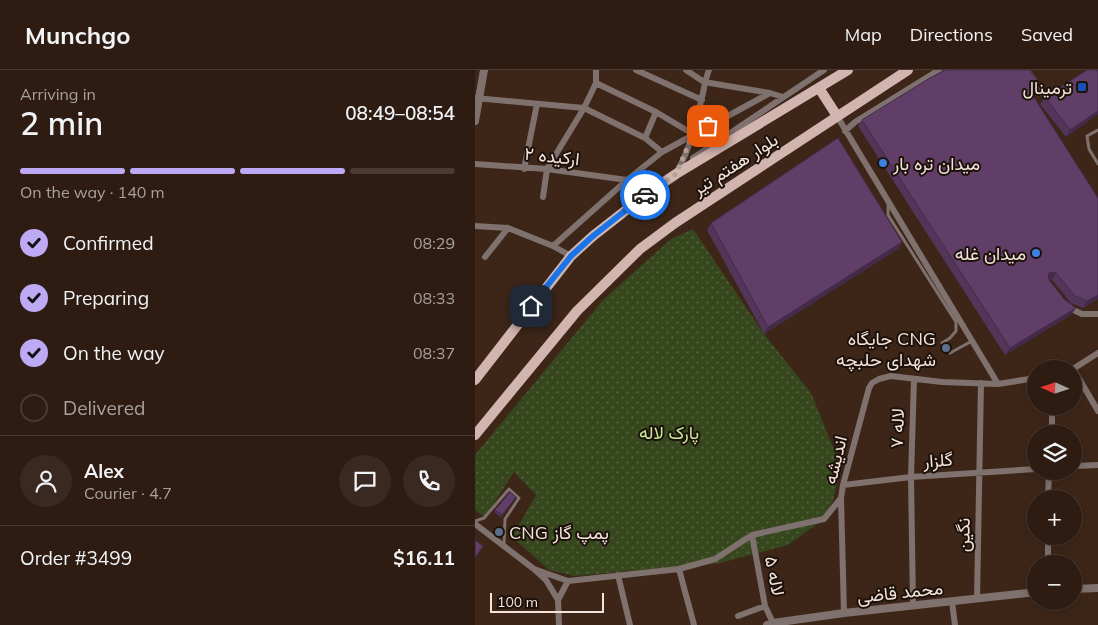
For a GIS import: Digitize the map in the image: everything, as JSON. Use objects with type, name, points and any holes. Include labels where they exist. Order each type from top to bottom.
[{"type":"main road","name":"بلوار هفتم تیر","points":[[475,380],[571,256],[593,236],[678,171],[848,70]]},
{"type":"main road","name":"بلوار هفتم تیر","points":[[475,436],[577,311],[640,249],[675,223],[908,70]]},
{"type":"main road","points":[[819,88],[837,116]]},
{"type":"street","points":[[475,122],[477,98],[484,70]]},
{"type":"street","points":[[543,197],[547,169],[584,108],[596,83],[596,70]]},
{"type":"street","points":[[636,70],[702,100]]},
{"type":"street","points":[[686,70],[704,82],[770,93],[783,97]]},
{"type":"street","points":[[678,171],[693,134],[702,100],[704,82],[709,70]]},
{"type":"street","points":[[678,171],[824,70]]},
{"type":"street","points":[[845,131],[855,122],[939,70]]},
{"type":"street","points":[[1027,70],[1042,92]]},
{"type":"street","points":[[596,83],[656,112],[693,134]]},
{"type":"street","points":[[553,246],[627,180],[662,152],[770,93]]},
{"type":"street","points":[[477,98],[584,108],[645,138],[662,152]]},
{"type":"street","points":[[524,168],[537,104]]},
{"type":"street","points":[[645,138],[656,112]]},
{"type":"street","points":[[837,116],[998,384]]},
{"type":"street","name":"ارکیده ۲","points":[[475,164],[547,169],[627,180]]},
{"type":"street","points":[[475,226],[507,228],[553,246],[571,256]]},
{"type":"street","points":[[485,257],[507,228]]},
{"type":"street","points":[[1063,302],[1068,308],[1081,314],[1098,314]]},
{"type":"street","points":[[1083,364],[1098,353]]},
{"type":"street","name":"اندیشه","points":[[568,581],[679,568],[715,559],[752,535],[824,519],[841,498],[872,383],[879,379],[891,376],[998,384],[1027,379]]},
{"type":"street","name":"لاله ۷","points":[[913,606],[911,478],[914,379]]},
{"type":"street","name":"نگین","points":[[977,599],[981,383]]},
{"type":"street","points":[[1083,385],[1098,411]]},
{"type":"street","points":[[1082,466],[1098,465]]},
{"type":"street","name":"گلزار","points":[[843,485],[979,472],[1027,469]]},
{"type":"street","points":[[841,498],[844,613]]},
{"type":"street","points":[[475,523],[534,569],[546,580],[559,600]]},
{"type":"street","name":"لاله ۵","points":[[752,535],[765,606],[771,624]]},
{"type":"street","points":[[679,568],[694,625]]},
{"type":"street","points":[[534,569],[568,581],[559,600],[559,625]]},
{"type":"street","points":[[618,575],[630,625]]},
{"type":"street","points":[[1082,589],[1098,588]]},
{"type":"street","name":"محمد قاضی","points":[[771,624],[844,613],[1027,593]]},
{"type":"street","points":[[952,602],[955,625]]},
{"type":"street","points":[[738,616],[765,606]]},
{"type":"lane","points":[[1098,130],[1087,136],[1089,150],[1098,164]]},
{"type":"lane","points":[[888,201],[888,215],[956,322],[956,331],[950,338],[941,343],[950,353],[973,341]]},
{"type":"lane","points":[[475,523],[484,518],[509,489],[519,498],[505,520],[505,548]]},
{"type":"green space","name":"پارک لاله","points":[[693,229],[764,334],[811,393],[841,467],[833,500],[824,519],[788,545],[720,563],[574,576],[549,570],[512,537],[536,495],[514,472],[485,517],[475,510],[475,455],[603,300],[671,239]]},
{"type":"building","points":[[945,70],[1030,70],[1039,85],[1030,91],[1098,198],[1098,295],[1087,301],[1075,296],[1056,273],[1050,272],[1048,275],[1049,280],[1064,299],[1076,308],[1010,348],[862,120]]},
{"type":"building","name":"ترمینال","points":[[1087,70],[1098,70],[1098,111],[1070,130],[1045,97]]},
{"type":"building","points":[[838,138],[902,242],[768,327],[711,223]]},
{"type":"building","points":[[510,492],[516,497],[502,515],[495,510]]},
{"type":"building","points":[[475,540],[483,546],[475,558]]},
{"type":"way so far","points":[[645,195],[676,174],[693,134],[708,126]]},
{"type":"place","name":"ترمینال","points":[[1082,87]]},
{"type":"place","name":"میدان تره بار","points":[[883,163]]},
{"type":"place","name":"میدان غله","points":[[1036,253]]},
{"type":"place","name":"جایگاه CNG شهدای حلبچه","points":[[946,348]]},
{"type":"place","name":"CNG پمپ گاز","points":[[499,532]]},
{"type":"route","points":[[531,306],[571,256],[645,195]]}]
